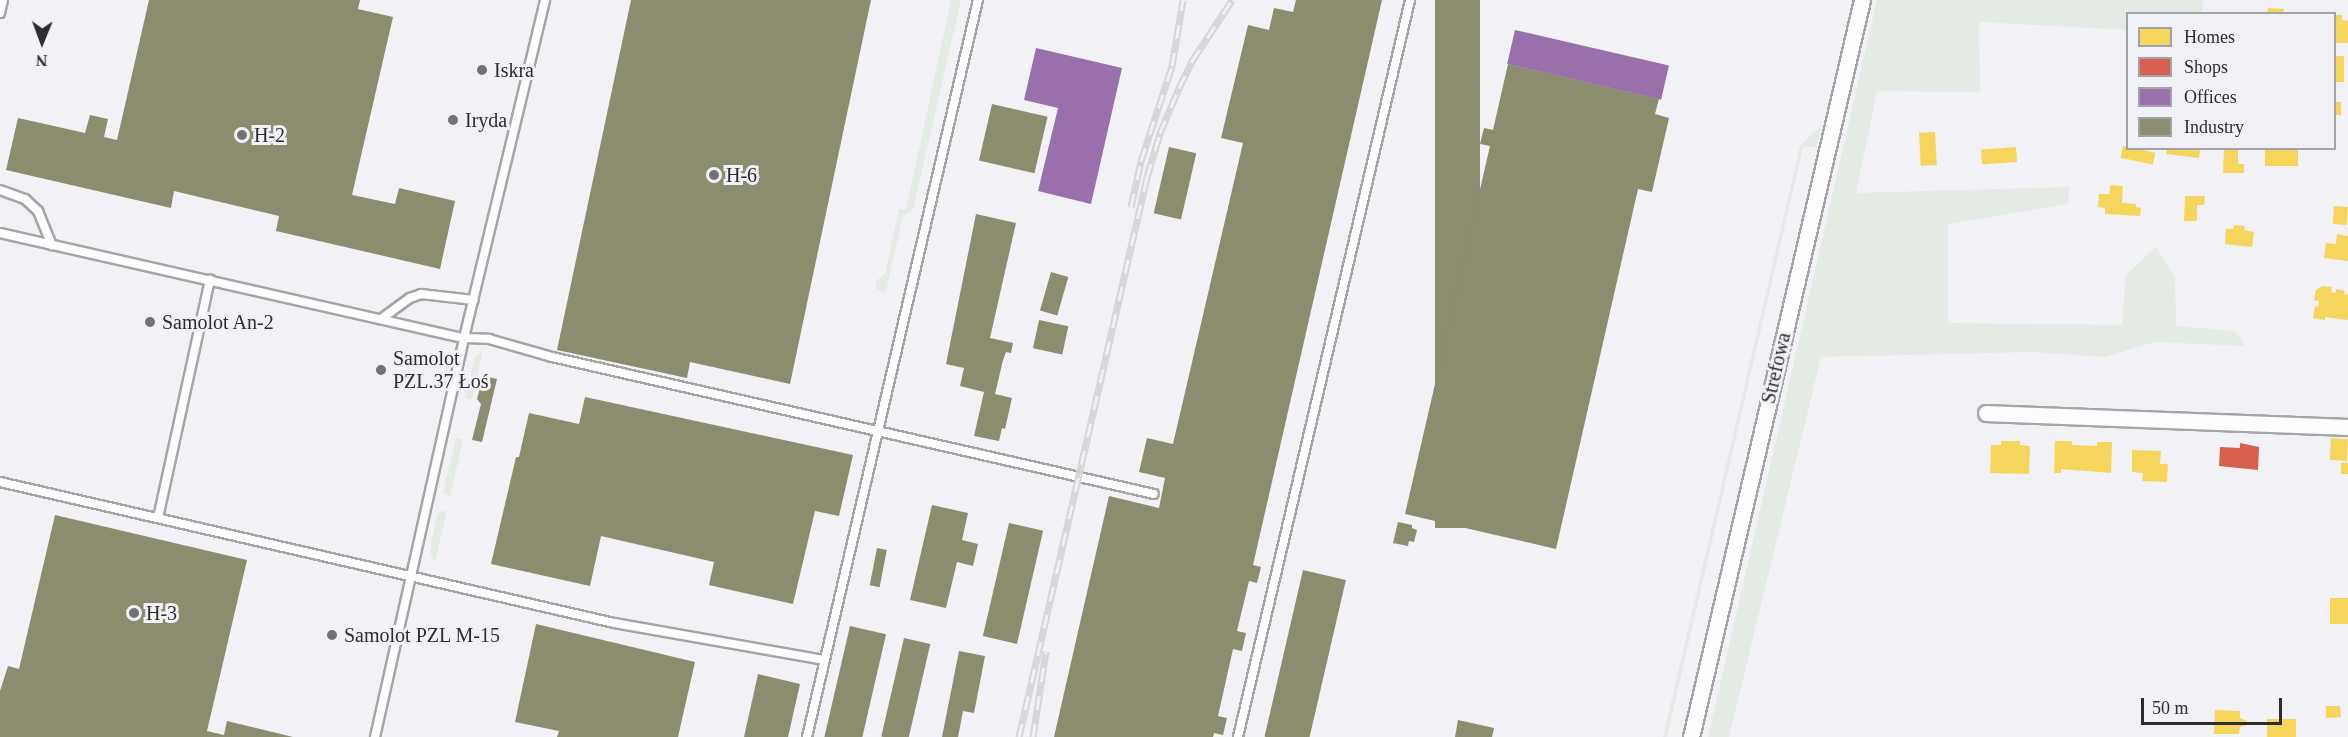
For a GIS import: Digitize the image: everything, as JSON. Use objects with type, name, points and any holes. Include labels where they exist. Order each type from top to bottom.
[{"type":"street","name":"Strefowa","points":[[1691,737],[1862,0]]},
{"type":"street","points":[[1986,413],[2348,427]]},
{"type":"lane","points":[[0,13],[3,0]]},
{"type":"lane","points":[[375,737],[464,338],[545,0]]},
{"type":"lane","points":[[807,737],[978,0]]},
{"type":"lane","points":[[1238,737],[1410,0]]},
{"type":"lane","points":[[0,190],[15,194],[38,211],[52,245]]},
{"type":"lane","points":[[0,233],[464,338],[489,339],[552,357],[1154,494]]},
{"type":"lane","points":[[158,518],[210,280]]},
{"type":"lane","points":[[381,319],[410,298],[421,294],[474,300]]},
{"type":"lane","points":[[0,482],[614,623],[824,660]]},
{"type":"shaded area","points":[[951,0],[961,0],[913,210],[903,216],[886,291],[881,292],[876,288],[876,281],[885,274],[899,209],[906,210]]},
{"type":"shaded area","points":[[1877,0],[2203,0],[2202,12],[2126,12],[2126,30],[1979,22],[1980,92],[1877,91],[1856,193],[2069,187],[2068,204],[1948,224],[1948,323],[2122,325],[2126,275],[2156,247],[2175,278],[2176,326],[2234,331],[2246,346],[2154,342],[2106,357],[2032,352],[1821,357],[1729,737],[1708,737]]},
{"type":"shaded area","points":[[1822,125],[1816,147],[1803,147],[1667,737],[1663,737],[1800,146]]},
{"type":"shaded area","points":[[483,350],[472,400],[465,398],[475,357]]},
{"type":"shaded area","points":[[456,438],[463,440],[450,497],[443,492]]},
{"type":"shaded area","points":[[447,510],[435,562],[431,555],[431,543],[438,513]]},
{"type":"building: Homes","points":[[2268,8],[2284,9],[2283,12],[2267,12]]},
{"type":"building: Homes","points":[[2336,15],[2342,15],[2342,20],[2348,21],[2348,43],[2336,43]]},
{"type":"building: Homes","points":[[2336,56],[2344,56],[2344,82],[2336,82]]},
{"type":"building: Homes","points":[[2336,102],[2341,102],[2341,115],[2336,115]]},
{"type":"building: Homes","points":[[1935,132],[1937,165],[1921,166],[1919,133]]},
{"type":"building: Homes","points":[[2123,146],[2126,147],[2126,150],[2155,153],[2153,165],[2121,158]]},
{"type":"building: Homes","points":[[2016,147],[2017,162],[1982,164],[1981,149]]},
{"type":"building: Homes","points":[[2167,150],[2200,150],[2199,158],[2166,154]]},
{"type":"building: Homes","points":[[2224,150],[2238,150],[2238,164],[2244,164],[2244,173],[2223,173]]},
{"type":"building: Homes","points":[[2265,150],[2298,150],[2298,166],[2265,166]]},
{"type":"building: Homes","points":[[2110,185],[2123,186],[2122,203],[2136,204],[2136,207],[2141,208],[2140,216],[2105,214],[2105,208],[2098,207],[2099,194],[2109,194]]},
{"type":"building: Homes","points":[[2185,196],[2205,196],[2204,205],[2197,205],[2197,221],[2184,221]]},
{"type":"building: Homes","points":[[2334,206],[2348,207],[2347,225],[2333,224]]},
{"type":"building: Homes","points":[[2234,225],[2245,226],[2244,230],[2254,232],[2252,247],[2225,244],[2226,229],[2233,229]]},
{"type":"building: Homes","points":[[2337,234],[2348,236],[2348,261],[2324,258],[2326,243],[2336,244]]},
{"type":"building: Homes","points":[[2322,286],[2332,287],[2331,292],[2336,293],[2336,289],[2345,291],[2344,294],[2348,295],[2348,320],[2313,318],[2315,306],[2318,307],[2319,301],[2314,300],[2316,290]]},
{"type":"building: Homes","points":[[2331,438],[2348,439],[2347,461],[2330,460]]},
{"type":"building: Homes","points":[[2001,441],[2020,441],[2020,445],[2030,446],[2029,474],[1990,473],[1991,445],[2001,445]]},
{"type":"building: Homes","points":[[2055,441],[2072,441],[2072,445],[2097,446],[2097,442],[2112,442],[2111,473],[2061,469],[2061,473],[2054,473]]},
{"type":"building: Homes","points":[[2132,450],[2161,451],[2160,464],[2168,464],[2167,482],[2142,481],[2143,473],[2132,472]]},
{"type":"building: Homes","points":[[2341,463],[2348,463],[2348,474],[2341,474]]},
{"type":"building: Homes","points":[[2330,598],[2348,598],[2348,624],[2330,624]]},
{"type":"building: Homes","points":[[2326,706],[2340,706],[2341,717],[2326,718]]},
{"type":"building: Homes","points":[[2215,710],[2240,711],[2240,718],[2247,721],[2247,725],[2240,727],[2239,734],[2214,734]]},
{"type":"building: Homes","points":[[2267,719],[2296,719],[2296,737],[2267,737]]},
{"type":"building: Shops","points":[[2240,443],[2259,447],[2258,470],[2219,466],[2220,447],[2240,448]]},
{"type":"building: Offices","points":[[1515,30],[1669,66],[1661,100],[1507,64]]},
{"type":"building: Offices","points":[[1036,48],[1122,68],[1091,204],[1038,191],[1058,108],[1024,100]]},
{"type":"building: Industry","name":"H-2","points":[[149,0],[360,0],[358,9],[393,17],[352,195],[395,204],[399,188],[455,201],[440,269],[276,231],[279,216],[174,191],[171,208],[6,170],[18,118],[85,133],[90,115],[108,119],[104,137],[117,140]]},
{"type":"building: Industry","name":"H-6","points":[[631,0],[871,0],[790,384],[690,362],[687,378],[557,350]]},
{"type":"building: Industry","points":[[1296,0],[1382,0],[1253,565],[1261,567],[1257,583],[1249,581],[1237,631],[1246,633],[1242,651],[1233,649],[1218,716],[1227,718],[1223,735],[1214,733],[1213,737],[1054,737],[1109,496],[1159,508],[1165,478],[1139,472],[1147,438],[1173,444],[1243,143],[1221,138],[1248,25],[1269,30],[1274,8],[1293,12]]},
{"type":"building: Industry","points":[[1435,0],[1480,0],[1480,528],[1435,528]]},
{"type":"building: Industry","points":[[1508,64],[1659,99],[1655,114],[1669,118],[1652,192],[1638,189],[1556,549],[1405,514],[1490,146],[1480,144],[1484,128],[1493,130]]},
{"type":"building: Industry","points":[[992,104],[1048,117],[1034,173],[979,161]]},
{"type":"building: Industry","points":[[1169,147],[1196,153],[1181,220],[1154,213]]},
{"type":"building: Industry","points":[[976,214],[1016,223],[990,338],[1013,343],[1011,353],[1006,352],[1003,360],[995,394],[1012,398],[1005,429],[1002,428],[999,441],[974,436],[984,392],[960,386],[964,368],[946,364]]},
{"type":"building: Industry","points":[[1051,272],[1068,277],[1057,315],[1040,310]]},
{"type":"building: Industry","points":[[1039,320],[1068,326],[1062,355],[1033,348]]},
{"type":"building: Industry","points":[[483,376],[497,379],[482,442],[472,440],[481,404],[477,399]]},
{"type":"building: Industry","points":[[585,397],[853,455],[839,516],[815,511],[793,604],[709,585],[714,562],[601,536],[590,586],[491,564],[516,457],[519,457],[529,413],[579,424]]},
{"type":"building: Industry","points":[[932,505],[968,513],[962,540],[978,544],[973,566],[957,562],[946,608],[910,600]]},
{"type":"building: Industry","name":"H-3","points":[[55,515],[247,560],[207,731],[224,735],[227,721],[293,737],[0,737],[0,691],[8,666],[19,669]]},
{"type":"building: Industry","points":[[1398,522],[1412,525],[1412,528],[1417,530],[1414,542],[1409,541],[1408,546],[1393,543]]},
{"type":"building: Industry","points":[[1009,523],[1043,531],[1017,644],[983,636]]},
{"type":"building: Industry","points":[[877,548],[887,550],[880,587],[870,585]]},
{"type":"building: Industry","points":[[1303,570],[1346,580],[1310,737],[1265,737]]},
{"type":"building: Industry","points":[[536,624],[695,662],[678,737],[557,737],[559,731],[515,722]]},
{"type":"building: Industry","points":[[850,626],[886,634],[862,737],[824,737]]},
{"type":"building: Industry","points":[[904,638],[930,644],[909,737],[881,736]]},
{"type":"building: Industry","points":[[959,651],[985,656],[974,713],[963,711],[958,737],[942,737]]},
{"type":"building: Industry","points":[[758,674],[800,684],[788,737],[744,737]]},
{"type":"building: Industry","points":[[1458,720],[1494,728],[1492,737],[1455,737]]},
{"type":"railway","points":[[1131,207],[1141,161],[1172,66],[1183,0]]},
{"type":"railway","points":[[1019,737],[1147,177],[1160,133],[1179,88],[1192,61],[1232,0]]},
{"type":"railway","points":[[1033,737],[1046,651]]},
{"type":"place","name":"Iskra","points":[[482,70]]},
{"type":"place","name":"Iryda","points":[[453,120]]},
{"type":"place","name":"H-2","points":[[242,135]]},
{"type":"place","name":"H-6","points":[[714,175]]},
{"type":"place","name":"Samolot An-2","points":[[150,322]]},
{"type":"place","name":"Samolot PZL.37 Łoś","points":[[381,370]]},
{"type":"place","name":"H-3","points":[[134,613]]},
{"type":"place","name":"Samolot PZL M-15","points":[[332,635]]}]
